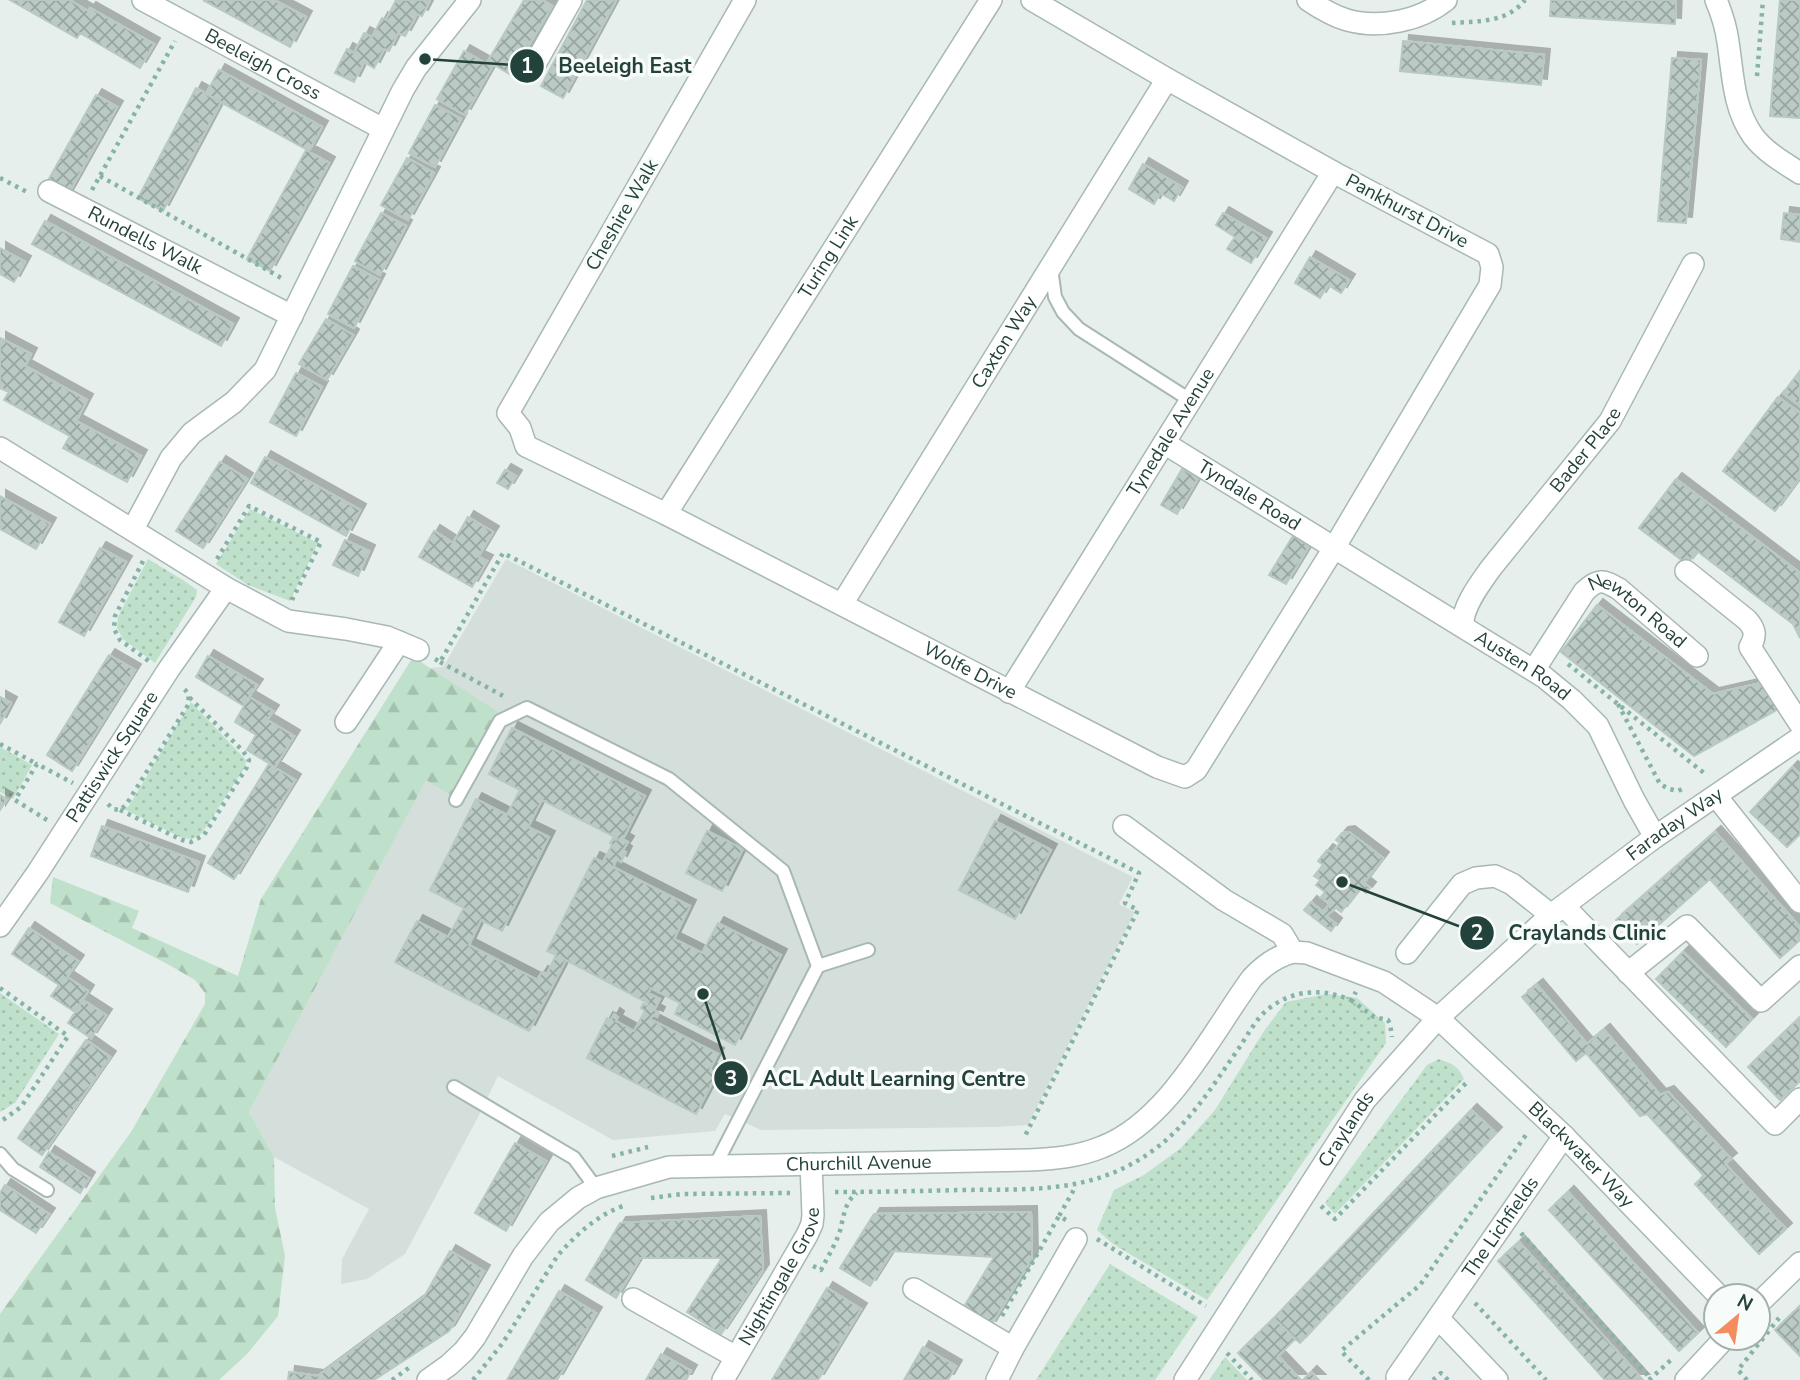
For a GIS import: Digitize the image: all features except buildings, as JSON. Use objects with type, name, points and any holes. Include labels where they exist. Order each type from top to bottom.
[{"type":"street","name":"Beeleigh Cross","points":[[143,0],[383,129]]},
{"type":"street","points":[[133,529],[171,458],[192,433],[234,402],[265,370],[383,129],[416,68],[470,0]]},
{"type":"street","points":[[531,71],[571,0]]},
{"type":"street","name":"Cheshire Walk","points":[[520,428],[508,413],[745,0]]},
{"type":"street","name":"Turing Link","points":[[666,514],[991,0]]},
{"type":"street","name":"Pankhurst Drive","points":[[1032,0],[1333,172],[1488,254],[1492,267],[1490,285],[1334,548]]},
{"type":"street","points":[[1308,0],[1346,19],[1364,23],[1386,22],[1426,13],[1446,0]]},
{"type":"street","points":[[1716,0],[1723,17],[1733,87],[1742,115],[1753,136],[1767,150],[1800,173]]},
{"type":"street","name":"Caxton Way","points":[[842,604],[1167,79]]},
{"type":"street","name":"Tynedale Avenue","points":[[1009,692],[1333,172]]},
{"type":"street","name":"Rundells Walk","points":[[49,191],[292,316]]},
{"type":"street","name":"Bader Place","points":[[1463,626],[1465,611],[1476,588],[1610,421],[1693,264]]},
{"type":"street","name":"Wolfe Drive","points":[[520,428],[526,446],[666,514],[1009,692],[1185,778],[1196,770],[1334,548]]},
{"type":"street","name":"Tyndale Road","points":[[1164,443],[1334,548]]},
{"type":"street","points":[[0,448],[226,587],[288,621],[387,637],[408,646],[346,722]]},
{"type":"street","name":"Austen Road","points":[[1334,548],[1534,670],[1572,700],[1598,726],[1655,837]]},
{"type":"street","points":[[1686,571],[1754,628],[1755,638],[1750,648],[1800,724]]},
{"type":"street","name":"Newton Road","points":[[1534,670],[1584,592],[1594,583],[1601,581],[1619,589],[1697,656]]},
{"type":"street","name":"Pattiswick Square","points":[[0,926],[226,587]]},
{"type":"street","name":"Faraday Way","points":[[1558,911],[1655,837],[1797,745]]},
{"type":"street","points":[[1716,796],[1800,902]]},
{"type":"street","points":[[1124,826],[1224,900],[1282,934],[1293,952]]},
{"type":"street","points":[[1407,953],[1462,884],[1476,878],[1495,876],[1558,911],[1628,973],[1775,1124],[1800,1099]]},
{"type":"street","name":"Craylands","points":[[1185,1380],[1365,1100],[1438,1018],[1558,911]]},
{"type":"street","points":[[1628,973],[1687,926],[1761,1001],[1800,966]]},
{"type":"street","name":"Blackwater Way","points":[[1293,952],[1307,953],[1384,982],[1438,1018],[1564,1136],[1706,1282]]},
{"type":"street","name":"Churchill Avenue","points":[[428,1380],[449,1365],[475,1338],[523,1256],[542,1231],[562,1210],[596,1188],[669,1167],[1058,1159],[1103,1147],[1148,1118],[1187,1073],[1252,978],[1267,964],[1293,952]]},
{"type":"street","name":"The Lichfields","points":[[1397,1377],[1564,1136]]},
{"type":"street","name":"Nightingale Grove","points":[[723,1380],[812,1224],[811,1164]]},
{"type":"street","points":[[997,1380],[1079,1233]]},
{"type":"street","points":[[1772,1290],[1800,1263]]},
{"type":"street","points":[[914,1289],[1013,1348]]},
{"type":"street","points":[[633,1299],[736,1357]]},
{"type":"street","points":[[1438,1318],[1497,1380]]},
{"type":"street","points":[[1686,1380],[1712,1352]]},
{"type":"lane","points":[[1051,268],[1055,297],[1063,312],[1079,329],[1191,400]]},
{"type":"lane","points":[[456,800],[500,722],[527,708],[669,779],[783,871],[818,966]]},
{"type":"lane","points":[[715,1166],[818,966],[868,950]]},
{"type":"lane","points":[[454,1087],[574,1158],[596,1188]]},
{"type":"lane","points":[[0,1154],[13,1168],[47,1190]]},
{"type":"path","points":[[1440,25],[1497,19],[1519,8],[1525,0]]},
{"type":"path","points":[[1756,81],[1763,0]]},
{"type":"path","points":[[87,200],[181,30]]},
{"type":"path","points":[[100,176],[293,284]]},
{"type":"path","points":[[0,178],[32,195],[49,191]]},
{"type":"path","points":[[212,565],[249,506],[321,542],[289,603],[299,605]]},
{"type":"path","points":[[440,662],[503,553],[1139,873],[1125,903],[1138,910],[1024,1139]]},
{"type":"path","points":[[146,555],[115,616],[114,629],[120,640],[156,667]]},
{"type":"path","points":[[408,646],[527,708]]},
{"type":"path","points":[[1569,664],[1704,773],[1695,779]]},
{"type":"path","points":[[99,802],[181,840],[191,842],[204,835],[249,760],[177,683]]},
{"type":"path","points":[[120,810],[140,783],[188,705],[190,697]]},
{"type":"path","points":[[1618,704],[1660,784],[1678,791],[1687,785]]},
{"type":"path","points":[[0,744],[72,783],[80,783]]},
{"type":"path","points":[[37,764],[15,800],[51,822]]},
{"type":"path","points":[[0,988],[68,1036],[21,1107],[0,1122]]},
{"type":"path","points":[[1319,1204],[1335,1219],[1469,1077],[1478,1088]]},
{"type":"path","points":[[1521,1126],[1535,1138]]},
{"type":"path","points":[[1369,1380],[1341,1351],[1420,1285],[1528,1132]]},
{"type":"path","points":[[1000,1320],[1077,1185]]},
{"type":"path","points":[[650,1198],[682,1194],[790,1193]]},
{"type":"path","points":[[473,1380],[502,1344],[569,1242],[596,1219],[631,1204]]},
{"type":"path","points":[[1059,1216],[1079,1233],[1214,1311]]},
{"type":"path","points":[[1516,1228],[1650,1379],[1681,1350]]},
{"type":"path","points":[[1467,1294],[1546,1380]]},
{"type":"path","points":[[1747,1380],[1738,1370],[1780,1318]]},
{"type":"path","points":[[1223,1349],[1252,1380]]},
{"type":"path","points":[[1433,1380],[1441,1373],[1448,1380]]},
{"type":"shaded area","points":[[506,559],[1133,877],[1119,904],[1135,912],[1028,1125],[761,1130],[725,1114],[715,1131],[613,1140],[498,1076],[405,1254],[367,1279],[341,1284],[342,1259],[369,1209],[274,1157],[249,1112],[426,779],[449,795],[499,712],[430,668],[443,667]]},
{"type":"green space","points":[[250,509],[318,543],[290,601],[248,585],[216,564]]},
{"type":"green space","points":[[148,559],[197,590],[196,597],[155,663],[123,639],[117,628],[118,617]]},
{"type":"green space","points":[[413,657],[499,712],[450,795],[426,780],[249,1112],[274,1157],[275,1208],[285,1256],[278,1316],[248,1353],[219,1380],[0,1380],[0,1314],[131,1132],[205,1004],[205,993],[195,980],[50,903],[53,877],[139,911],[132,928],[238,976],[261,899]]},
{"type":"green space","points":[[191,702],[246,760],[245,767],[202,833],[192,839],[182,838],[124,809],[129,806]]},
{"type":"green space","points":[[0,747],[32,765],[13,799],[0,792]]},
{"type":"green space","points":[[0,993],[59,1034],[15,1103],[0,1112]]},
{"type":"green space","points":[[1327,994],[1357,998],[1385,1023],[1386,1043],[1207,1300],[1113,1244],[1097,1230],[1114,1190],[1144,1175],[1181,1148],[1215,1110],[1264,1031],[1286,1002]]},
{"type":"green space","points":[[1439,1059],[1454,1066],[1464,1079],[1335,1214],[1325,1203],[1427,1065]]},
{"type":"green space","points":[[1110,1264],[1198,1317],[1155,1380],[1036,1380]]},
{"type":"green space","points":[[1225,1357],[1247,1380],[1209,1380]]},
{"type":"place","name":"Beeleigh East","points":[[425,59]]},
{"type":"place","name":"Craylands Clinic","points":[[1342,882]]},
{"type":"place","name":"ACL Adult Learning Centre","points":[[703,994]]}]
